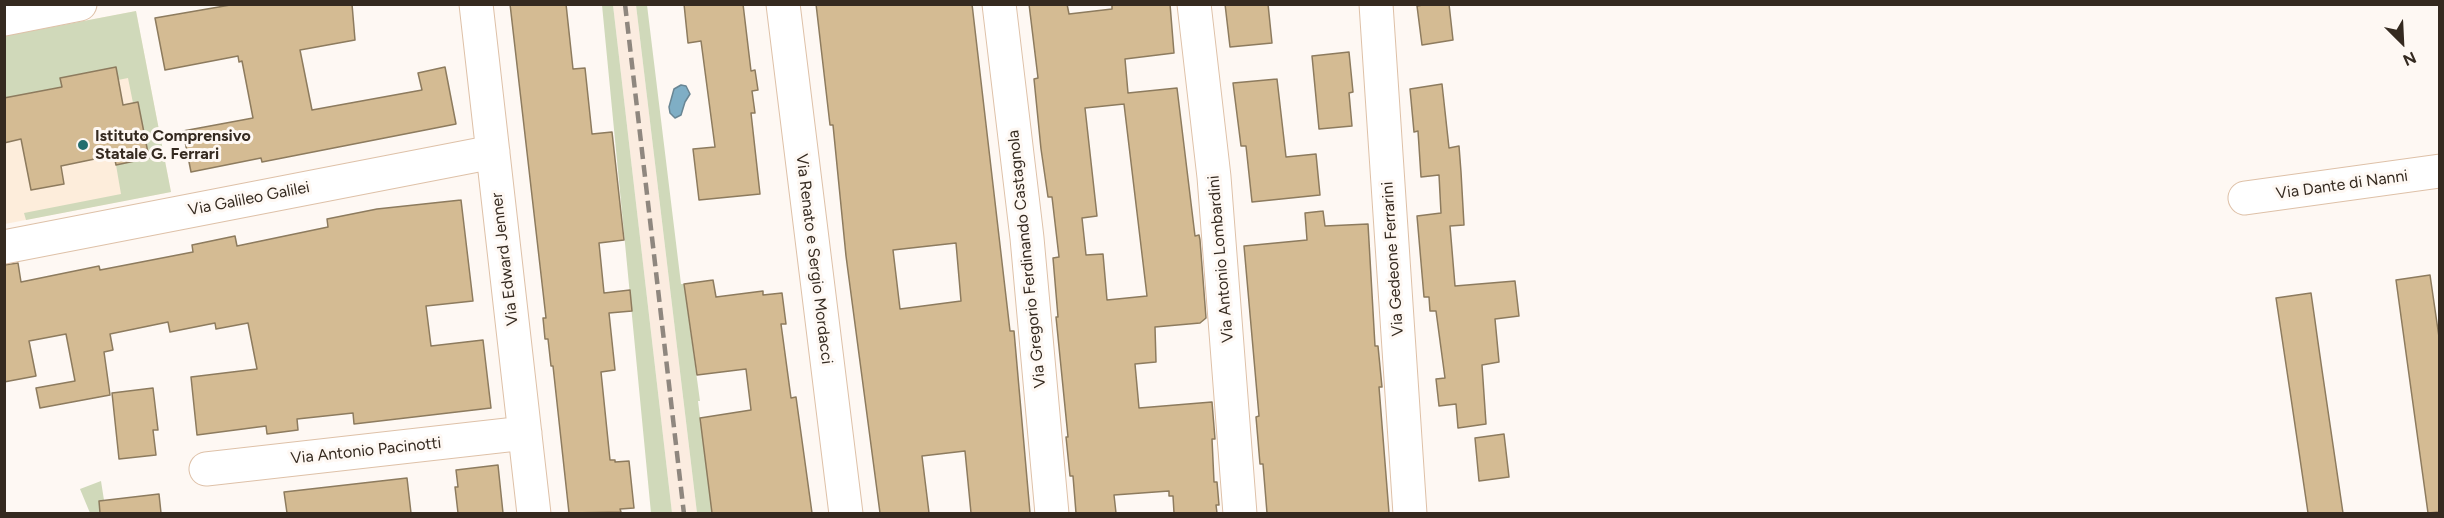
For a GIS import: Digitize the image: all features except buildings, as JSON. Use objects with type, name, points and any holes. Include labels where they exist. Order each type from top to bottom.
[{"type":"street","points":[[4,19],[80,4]]},
{"type":"street","name":"Via Edward Jenner","points":[[476,4],[534,513]]},
{"type":"street","name":"Via Renato e Sergio Mordacci","points":[[783,4],[846,513]]},
{"type":"street","name":"Via Gregorio Ferdinando Castagnola","points":[[999,4],[1027,238],[1052,513]]},
{"type":"street","name":"Via Antonio Lombardini","points":[[1194,4],[1216,200],[1240,513]]},
{"type":"street","name":"Via Gedeone Ferrarini","points":[[1376,4],[1410,513]]},
{"type":"street","name":"Via Galileo Galilei","points":[[4,247],[493,152]]},
{"type":"street","name":"Via Dante di Nanni","points":[[2245,198],[2439,171]]},
{"type":"street","name":"Via Antonio Pacinotti","points":[[206,469],[525,433]]},
{"type":"shaded area","points":[[613,5],[636,5],[697,513],[672,513]]},
{"type":"shaded area","name":"Istituto Comprensivo Statale G. Ferrari","points":[[136,11],[171,192],[5,224],[5,36]]},
{"type":"green space","points":[[602,5],[613,5],[672,513],[651,513]]},
{"type":"green space","points":[[636,5],[647,5],[681,284],[684,284],[700,401],[698,401],[712,513],[697,513]]},
{"type":"green space","points":[[136,11],[171,192],[26,220],[24,213],[121,194],[116,165],[149,158],[138,103],[133,103],[128,78],[118,80],[116,67],[60,78],[65,107],[55,88],[5,98],[5,36]]},
{"type":"green space","points":[[101,481],[106,513],[90,513],[80,489]]},
{"type":"water","points":[[681,85],[686,86],[690,94],[681,115],[675,118],[670,113],[669,107],[674,89]]},
{"type":"railway","points":[[625,4],[684,514]]},
{"type":"place","name":"Istituto Comprensivo Statale G. Ferrari","points":[[83,145]]}]
